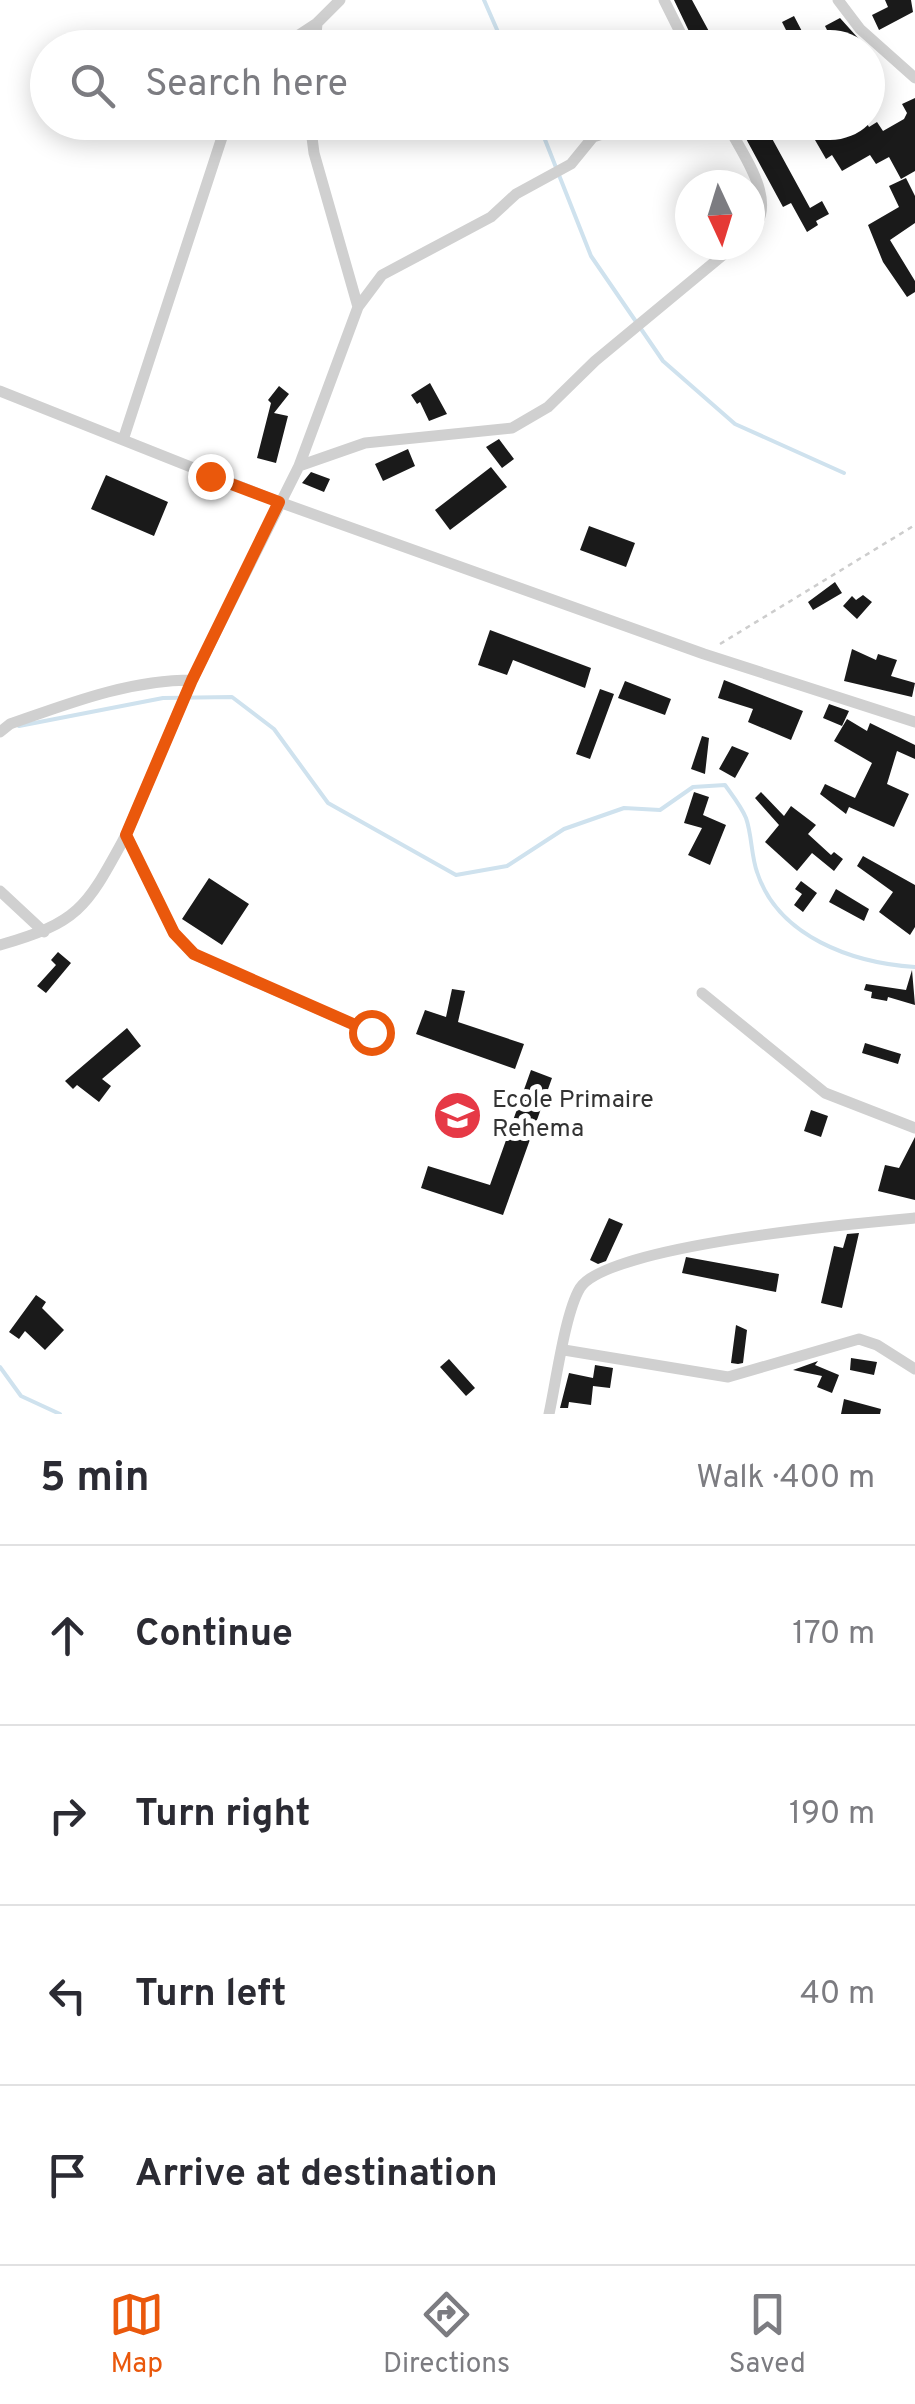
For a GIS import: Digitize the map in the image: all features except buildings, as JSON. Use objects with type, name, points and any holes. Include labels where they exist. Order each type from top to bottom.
[{"type":"street","points":[[308,30],[340,0]]},
{"type":"street","points":[[664,0],[679,30]]},
{"type":"street","points":[[838,0],[861,30]]},
{"type":"street","points":[[316,30],[317,24]]},
{"type":"street","points":[[885,51],[915,78]]},
{"type":"street","points":[[122,440],[221,140]]},
{"type":"street","points":[[312,140],[358,307]]},
{"type":"street","points":[[0,945],[44,932],[73,918],[89,900],[126,835],[192,680],[298,466],[358,307],[382,275],[446,245],[516,194],[555,175],[571,164],[591,140]]},
{"type":"street","points":[[735,140],[750,170]]},
{"type":"street","points":[[298,466],[365,443],[512,428],[548,408],[595,361],[718,260]]},
{"type":"street","points":[[0,392],[279,502],[704,654],[915,722]]},
{"type":"street","points":[[0,732],[10,724],[139,683],[192,680]]},
{"type":"street","points":[[126,835],[174,933],[194,954],[371,1032]]},
{"type":"street","points":[[0,891],[44,932]]},
{"type":"street","points":[[702,993],[825,1093],[915,1128]]},
{"type":"street","points":[[548,1414],[572,1308],[582,1284],[605,1271],[722,1242],[915,1218]]},
{"type":"street","points":[[564,1350],[728,1377],[859,1340],[876,1345],[915,1369]]},
{"type":"path","points":[[704,654],[915,525]]},
{"type":"waterway","points":[[484,0],[497,30]]},
{"type":"waterway","points":[[545,140],[591,256],[663,361],[735,424],[844,473]]},
{"type":"waterway","points":[[19,726],[163,698],[232,697],[274,729],[328,803],[456,875],[507,866],[564,829],[624,808],[660,810],[693,787],[725,785],[746,818],[757,872],[767,895],[782,914],[800,930],[843,952],[915,967]]},
{"type":"waterway","points":[[0,1367],[21,1396],[60,1414]]},
{"type":"place","name":"Ecole Primaire Rehema","points":[[457,1115]]},
{"type":"route","points":[[210,476],[279,502],[192,680],[126,835],[174,933],[194,954],[371,1032]]}]
